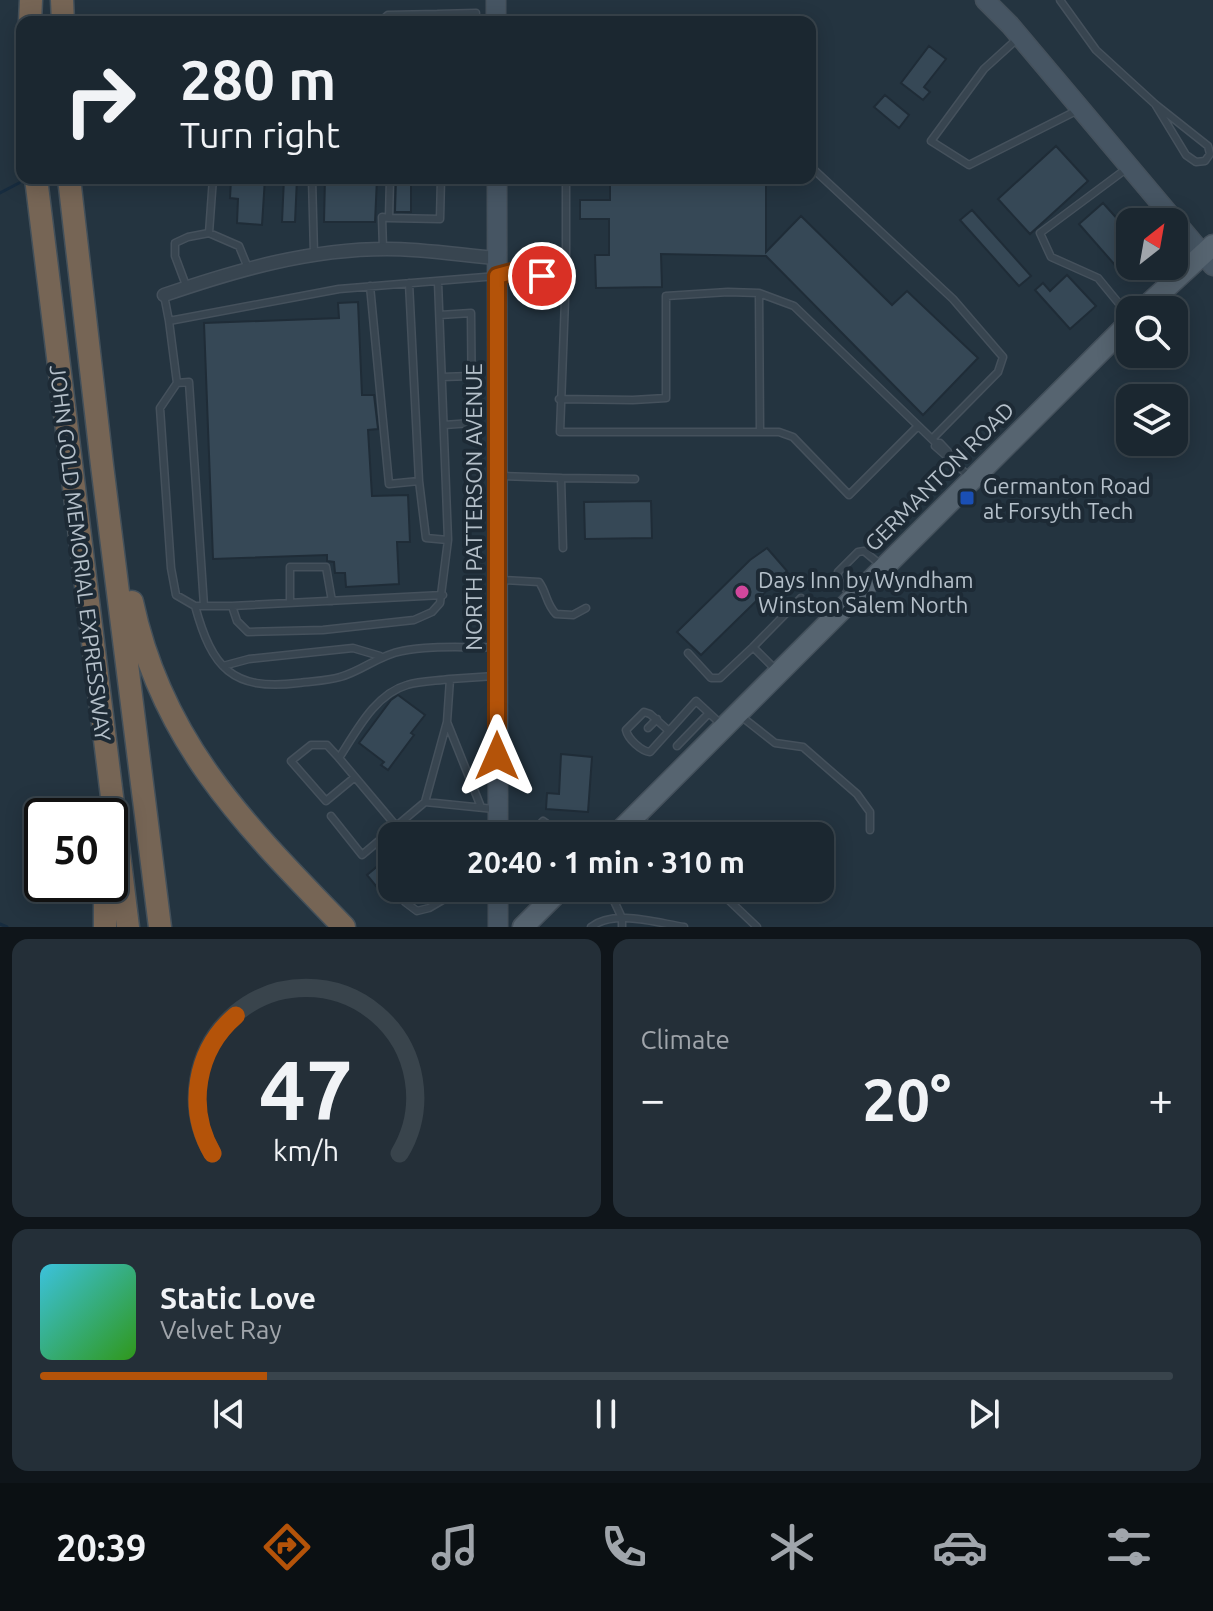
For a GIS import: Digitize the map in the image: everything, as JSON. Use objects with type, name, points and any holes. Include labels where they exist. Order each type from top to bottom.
[{"type":"highway","name":"JOHN GOLD MEMORIAL EXPRESSWAY","points":[[37,184],[128,927]]},
{"type":"highway","name":"JOHN GOLD MEMORIAL EXPRESSWAY","points":[[70,184],[160,927]]},
{"type":"highway","points":[[102,465],[116,504],[128,588],[143,648],[178,728],[223,797],[344,927]]},
{"type":"highway","points":[[102,720],[104,798]]},
{"type":"highway","points":[[105,902],[105,927]]},
{"type":"main road","points":[[985,0],[1020,36],[1161,208]]},
{"type":"main road","name":"NORTH PATTERSON AVENUE","points":[[494,822],[489,808],[498,647],[497,476],[502,269],[497,184]]},
{"type":"main road","points":[[1157,296],[1210,254],[1188,235]]},
{"type":"main road","name":"GERMANTON ROAD","points":[[629,822],[684,752],[732,721],[1116,333]]},
{"type":"main road","points":[[498,902],[498,927]]},
{"type":"main road","points":[[523,927],[548,902]]},
{"type":"street","points":[[164,295],[248,268],[314,254],[383,249],[502,269]]},
{"type":"lane","points":[[1060,0],[1096,50],[1155,104],[1208,146],[1210,154],[1205,161],[1196,162],[1186,155],[1155,104]]},
{"type":"lane","points":[[453,16],[476,13]]},
{"type":"lane","points":[[1020,36],[984,69],[931,141],[969,165],[1080,108]]},
{"type":"lane","points":[[1116,301],[1098,278],[1051,257],[1040,233],[1130,167]]},
{"type":"lane","points":[[816,172],[953,299],[1003,357],[998,372],[934,441]]},
{"type":"lane","points":[[209,233],[213,184]]},
{"type":"lane","points":[[312,184],[314,254]]},
{"type":"lane","points":[[389,218],[390,184]]},
{"type":"lane","points":[[383,249],[382,217],[440,219],[441,184]]},
{"type":"lane","points":[[566,184],[560,432],[779,432],[793,437],[849,495],[918,426]]},
{"type":"lane","points":[[187,288],[175,256],[175,243],[188,237],[209,233],[239,246],[248,268]]},
{"type":"lane","points":[[169,321],[339,289],[438,282],[502,269],[515,275],[553,276],[556,272],[566,273]]},
{"type":"lane","points":[[1161,280],[1163,290]]},
{"type":"lane","points":[[232,606],[237,621],[248,632],[323,630],[422,618],[432,612],[443,595],[448,540],[438,282]]},
{"type":"lane","points":[[409,283],[419,481],[426,538],[448,540]]},
{"type":"lane","points":[[370,286],[389,484],[419,481]]},
{"type":"lane","points":[[559,399],[666,398],[666,296],[759,293],[794,306],[918,426],[941,444],[971,478]]},
{"type":"lane","points":[[759,293],[760,432]]},
{"type":"lane","points":[[164,295],[177,383],[160,408],[171,568],[176,595],[195,606],[443,595]]},
{"type":"lane","points":[[440,315],[471,313],[472,423],[444,425]]},
{"type":"lane","points":[[442,377],[471,376]]},
{"type":"lane","points":[[177,383],[189,382],[204,606]]},
{"type":"lane","points":[[497,476],[635,479]]},
{"type":"lane","points":[[561,478],[563,548]]},
{"type":"lane","points":[[854,597],[838,582],[838,572],[858,552],[864,551],[883,567]]},
{"type":"lane","points":[[290,603],[290,567],[326,567],[332,601]]},
{"type":"lane","points":[[498,580],[539,582],[545,589],[546,604],[556,614],[573,615],[586,608]]},
{"type":"lane","points":[[688,653],[711,678],[720,678],[801,598]]},
{"type":"lane","points":[[195,606],[208,641],[223,666],[238,679],[262,686],[339,678],[381,657],[404,650],[498,647]]},
{"type":"lane","points":[[753,647],[778,673]]},
{"type":"lane","points":[[223,666],[249,659],[353,648],[381,657]]},
{"type":"lane","points":[[339,758],[383,698],[405,685],[497,676]]},
{"type":"lane","points":[[403,822],[425,802],[447,722],[450,679]]},
{"type":"lane","points":[[709,713],[684,752],[667,733],[657,719],[644,712],[626,730],[628,736],[650,752],[667,733],[696,701],[709,713],[775,743],[803,747],[865,802],[870,812],[870,830]]},
{"type":"lane","points":[[648,728],[657,719]]},
{"type":"lane","points":[[447,722],[489,808]]},
{"type":"lane","points":[[355,777],[326,801],[291,761],[311,745],[327,745],[339,758],[355,777],[393,822]]},
{"type":"lane","points":[[425,802],[489,808]]},
{"type":"lane","points":[[637,814],[645,822]]},
{"type":"lane","points":[[331,816],[362,855],[378,842]]},
{"type":"lane","points":[[405,902],[417,911],[439,902]]},
{"type":"lane","points":[[615,902],[622,918],[622,927]]},
{"type":"lane","points":[[731,902],[757,927]]},
{"type":"lane","points":[[591,927],[600,920],[622,918],[684,927]]},
{"type":"building","points":[[929,46],[946,59],[924,87],[930,92],[923,100],[901,83]]},
{"type":"building","points":[[885,95],[909,115],[899,128],[874,107]]},
{"type":"building","points":[[1056,146],[1088,181],[1030,234],[998,199]]},
{"type":"building","points":[[231,184],[265,184],[262,225],[237,223],[238,199],[230,198]]},
{"type":"building","points":[[284,184],[297,184],[295,222],[282,222]]},
{"type":"building","points":[[325,184],[377,184],[375,222],[324,222]]},
{"type":"building","points":[[396,184],[411,184],[411,212],[395,212]]},
{"type":"building","points":[[610,184],[766,184],[766,252],[801,216],[892,305],[907,291],[978,358],[923,415],[766,256],[661,254],[662,287],[596,288],[595,255],[609,255],[609,219],[580,219],[580,200],[610,200]]},
{"type":"building","points":[[1103,203],[1116,217],[1116,266],[1079,224]]},
{"type":"building","points":[[972,210],[1031,276],[1019,286],[960,220]]},
{"type":"building","points":[[1067,275],[1096,306],[1070,329],[1035,290],[1043,283],[1050,291]]},
{"type":"building","points":[[358,302],[362,395],[374,395],[378,429],[368,430],[372,496],[408,495],[410,542],[397,542],[399,584],[346,587],[345,573],[335,573],[334,562],[327,561],[327,555],[213,559],[204,323],[339,318],[338,303]]},
{"type":"building","points":[[651,501],[652,538],[585,539],[584,502]]},
{"type":"building","name":"Days Inn by Wyndham Winston Salem North","points":[[767,548],[787,571],[701,655],[677,632],[750,560]]},
{"type":"building","points":[[398,695],[425,715],[388,770],[381,765],[384,762],[359,743]]},
{"type":"building","points":[[561,754],[592,757],[588,812],[546,809],[547,793],[559,794]]},
{"type":"building","points":[[378,866],[378,889],[367,875]]},
{"type":"waterway","points":[[0,193],[17,184]]},
{"type":"waterway","points":[[0,924],[7,927]]},
{"type":"place","name":"Germanton Road at Forsyth Tech","points":[[967,498]]},
{"type":"place","name":"Days Inn by Wyndham Winston Salem North","points":[[742,592]]},
{"type":"route","points":[[497,756],[497,276],[512,272],[515,275],[542,276]]}]
